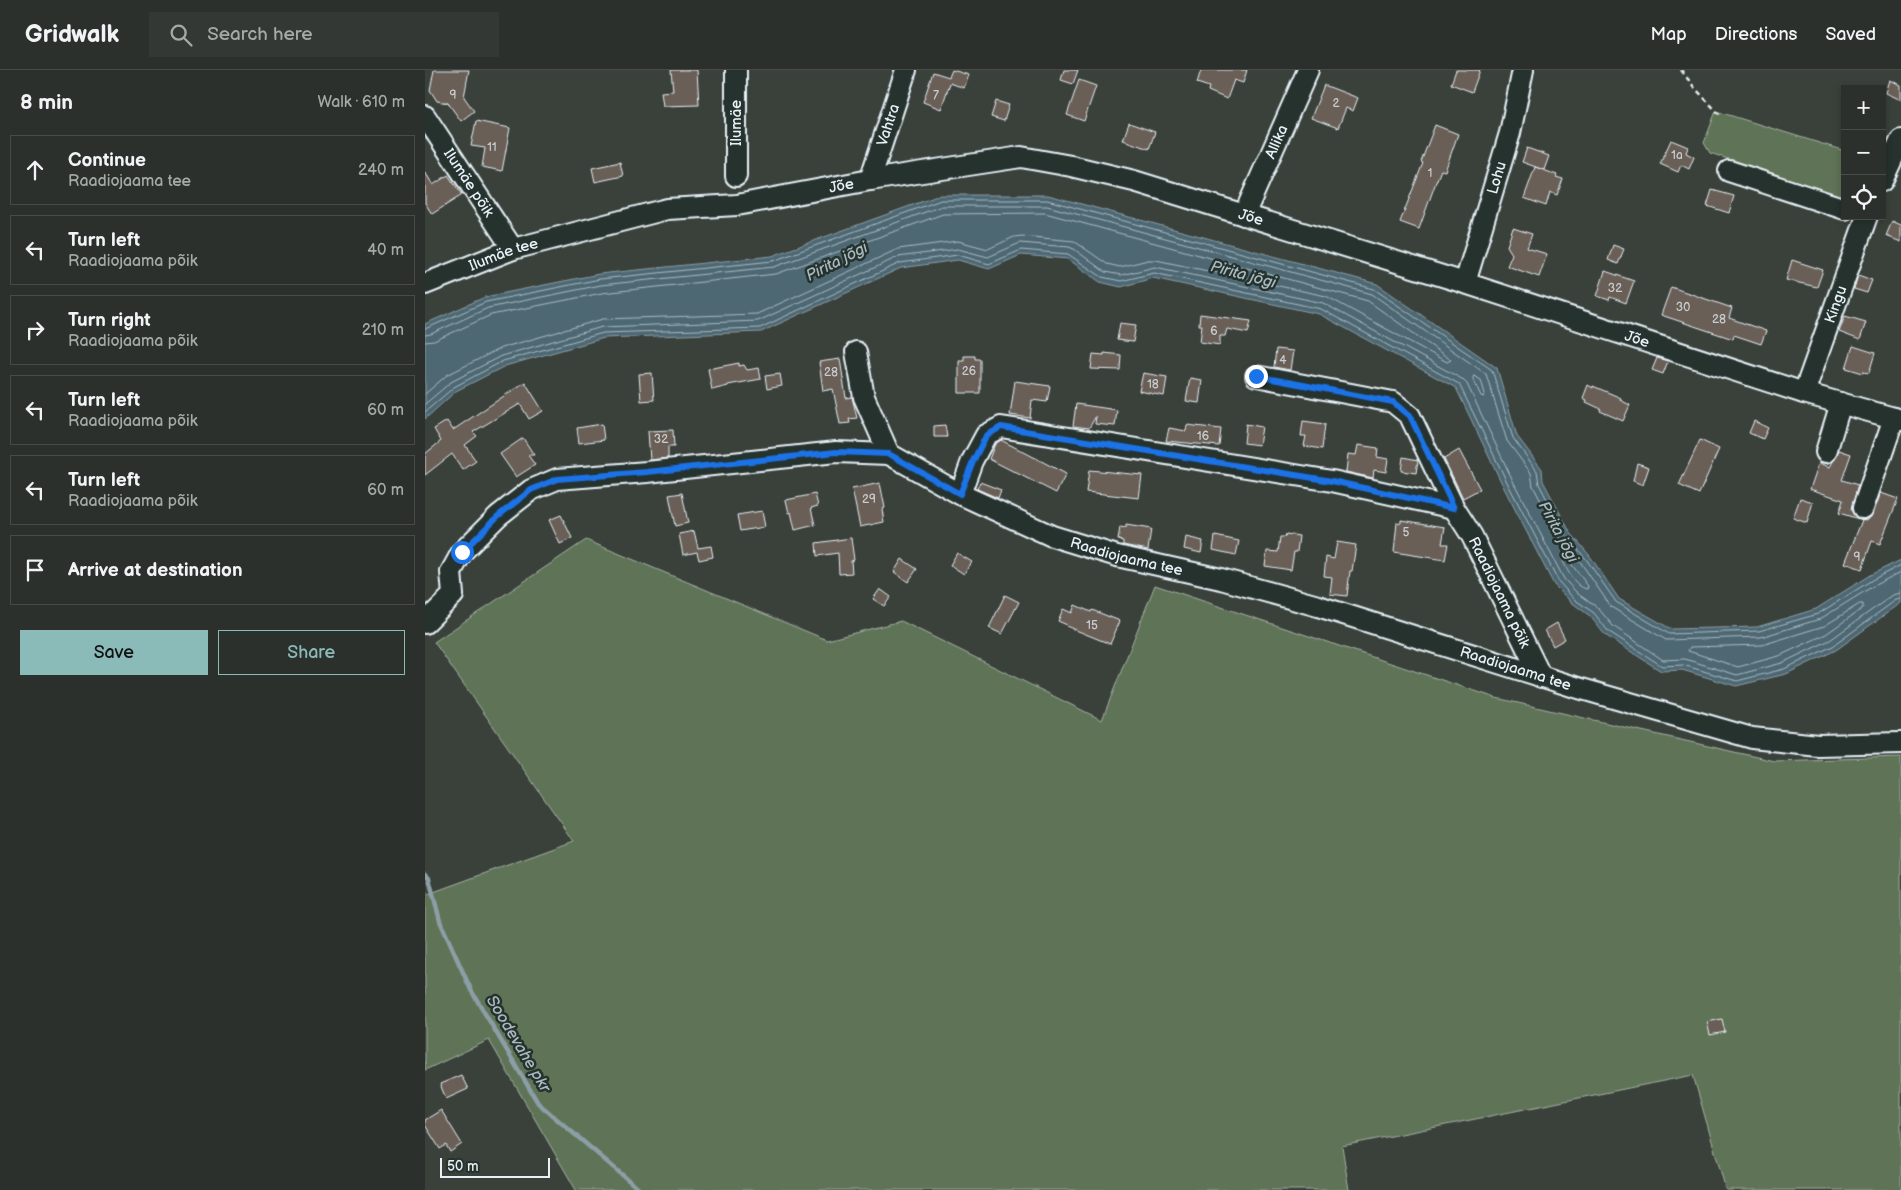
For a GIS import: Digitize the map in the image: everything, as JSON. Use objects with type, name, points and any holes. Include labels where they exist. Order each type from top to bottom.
[{"type":"street","name":"Ilumäe","points":[[735,70],[736,176]]},
{"type":"street","name":"Vahtra","points":[[870,180],[906,70]]},
{"type":"street","name":"Allika","points":[[1244,215],[1308,70]]},
{"type":"street","name":"Lohu","points":[[1465,283],[1510,133],[1523,70]]},
{"type":"street","name":"Ilumäe põik","points":[[425,116],[513,249]]},
{"type":"street","points":[[1885,175],[1901,140]]},
{"type":"street","name":"Jõe","points":[[585,231],[667,209],[737,206],[870,180],[1021,157],[1071,166],[1134,181],[1465,283],[1805,393],[1897,419]]},
{"type":"street","points":[[1729,171],[1841,208]]},
{"type":"street","name":"Kingu","points":[[1805,393],[1866,220]]},
{"type":"street","name":"Ilumäe tee","points":[[425,284],[513,249],[585,231]]},
{"type":"street","points":[[856,352],[864,397],[889,454]]},
{"type":"street","name":"Raadiojaama põik","points":[[1256,376],[1393,402],[1410,416],[1454,508],[1472,536],[1541,677]]},
{"type":"street","points":[[1826,452],[1841,403]]},
{"type":"street","points":[[1863,508],[1897,419]]},
{"type":"street","points":[[960,494],[973,461],[986,436],[1001,427],[1332,481],[1454,508]]},
{"type":"street","name":"Raadiojaama tee","points":[[425,623],[453,596],[451,572],[462,552],[498,516],[531,490],[557,479],[647,472],[836,452],[889,454],[960,494],[1053,536],[1117,556],[1221,579],[1318,606],[1541,677],[1752,738],[1818,745],[1901,743]]},
{"type":"path","points":[[1681,70],[1721,116]]},
{"type":"green space","points":[[1716,111],[1841,150],[1841,196],[1710,153],[1704,143]]},
{"type":"green space","points":[[586,540],[827,640],[901,621],[1102,720],[1155,585],[1496,698],[1774,761],[1901,757],[1901,1190],[1726,1190],[1693,1075],[1342,1146],[1349,1190],[576,1190],[489,1040],[425,1070],[425,890],[428,894],[574,841],[434,642]]},
{"type":"water","name":"Pirita jõgi","points":[[940,195],[1048,195],[1377,284],[1497,368],[1517,436],[1542,469],[1543,481],[1570,532],[1590,556],[1619,599],[1671,629],[1757,627],[1816,609],[1870,575],[1901,560],[1901,603],[1836,650],[1786,674],[1736,686],[1682,670],[1661,671],[1605,635],[1590,616],[1571,602],[1554,585],[1504,488],[1456,388],[1319,314],[1153,278],[1121,287],[1100,282],[1068,259],[1021,255],[989,269],[958,260],[901,268],[761,332],[604,338],[505,366],[456,391],[425,419],[425,324],[485,297],[599,274],[772,256]]},
{"type":"building","points":[[434,70],[469,70],[464,97],[474,111],[461,121],[448,103],[437,101],[430,90]]},
{"type":"building","points":[[671,70],[697,70],[699,105],[663,106],[661,92],[673,91]]},
{"type":"building","points":[[952,70],[969,75],[964,88],[950,83],[941,109],[923,102],[933,72],[949,77]]},
{"type":"building","points":[[1064,70],[1078,70],[1073,84],[1061,80]]},
{"type":"building","points":[[1201,70],[1247,70],[1243,83],[1234,80],[1227,99],[1208,91],[1209,87],[1197,83]]},
{"type":"building","points":[[1456,70],[1480,70],[1472,92],[1451,84]]},
{"type":"building","points":[[1079,80],[1096,86],[1084,121],[1067,115]]},
{"type":"building","points":[[1890,80],[1901,85],[1901,100],[1886,93]]},
{"type":"building","points":[[1324,85],[1358,98],[1353,111],[1346,108],[1338,128],[1311,118]]},
{"type":"building","points":[[996,101],[1009,105],[1004,121],[991,117]]},
{"type":"building","points":[[476,121],[510,128],[502,171],[482,167],[485,148],[471,146]]},
{"type":"building","points":[[1129,123],[1155,132],[1149,149],[1123,140]]},
{"type":"building","points":[[1435,125],[1458,134],[1445,171],[1441,170],[1436,182],[1419,229],[1400,222],[1423,163],[1421,162]]},
{"type":"building","points":[[1671,140],[1688,147],[1686,153],[1694,157],[1689,169],[1681,165],[1678,172],[1660,164]]},
{"type":"building","points":[[1527,148],[1549,156],[1544,170],[1522,162]]},
{"type":"building","points":[[620,162],[623,176],[595,182],[592,168]]},
{"type":"building","points":[[1535,167],[1563,179],[1557,195],[1550,192],[1546,206],[1524,198]]},
{"type":"building","points":[[425,172],[433,185],[448,175],[462,195],[432,214],[425,203]]},
{"type":"building","points":[[1712,190],[1734,196],[1729,213],[1707,206]]},
{"type":"building","points":[[1892,221],[1901,225],[1901,242],[1886,236]]},
{"type":"building","points":[[1513,228],[1532,234],[1527,248],[1547,254],[1539,277],[1507,266],[1512,254],[1507,246]]},
{"type":"building","points":[[1613,245],[1624,249],[1618,264],[1608,260]]},
{"type":"building","points":[[1792,260],[1823,270],[1817,287],[1786,280]]},
{"type":"building","points":[[1605,271],[1634,281],[1626,303],[1610,297],[1609,300],[1597,296]]},
{"type":"building","points":[[1858,275],[1872,280],[1867,293],[1854,289]]},
{"type":"building","points":[[1671,287],[1732,308],[1729,318],[1766,331],[1761,344],[1734,335],[1733,339],[1661,315]]},
{"type":"building","points":[[1200,314],[1251,321],[1248,333],[1227,329],[1225,336],[1220,336],[1220,345],[1200,342],[1202,325],[1199,325]]},
{"type":"building","points":[[1845,316],[1866,322],[1860,340],[1839,332]]},
{"type":"building","points":[[1120,323],[1136,325],[1133,342],[1117,340]]},
{"type":"building","points":[[1853,346],[1875,353],[1869,373],[1846,368]]},
{"type":"building","points":[[1276,349],[1293,351],[1290,370],[1274,367]]},
{"type":"building","points":[[1104,353],[1121,355],[1120,370],[1091,369],[1093,354],[1104,355]]},
{"type":"building","points":[[964,356],[975,356],[975,359],[980,359],[980,393],[959,393],[959,360],[964,360]]},
{"type":"building","points":[[1657,358],[1668,361],[1663,374],[1652,370]]},
{"type":"building","points":[[840,359],[846,398],[852,397],[857,418],[849,419],[850,423],[840,424],[833,389],[823,391],[819,362]]},
{"type":"building","points":[[739,363],[739,366],[744,365],[747,370],[759,368],[761,379],[712,390],[708,369]]},
{"type":"building","points":[[652,373],[654,400],[641,401],[639,374]]},
{"type":"building","points":[[1143,373],[1167,377],[1164,396],[1139,391]]},
{"type":"building","points":[[780,374],[782,386],[767,389],[765,376]]},
{"type":"building","points":[[1190,378],[1202,380],[1199,403],[1186,401]]},
{"type":"building","points":[[1015,381],[1050,386],[1047,402],[1032,400],[1030,418],[1010,415]]},
{"type":"building","points":[[525,382],[543,411],[529,419],[520,404],[473,432],[477,436],[465,445],[476,461],[463,470],[452,454],[425,475],[425,454],[441,441],[434,429],[447,421],[453,430]]},
{"type":"building","points":[[1588,385],[1621,398],[1620,400],[1630,405],[1623,421],[1600,411],[1601,409],[1586,402],[1587,400],[1583,398]]},
{"type":"building","points":[[1076,404],[1117,410],[1115,426],[1095,424],[1096,416],[1089,428],[1073,426]]},
{"type":"building","points":[[1303,421],[1325,424],[1322,449],[1304,446],[1306,436],[1301,436]]},
{"type":"building","points":[[1754,421],[1768,428],[1763,439],[1749,433]]},
{"type":"building","points":[[602,424],[604,440],[579,443],[577,428]]},
{"type":"building","points":[[1246,424],[1262,427],[1259,445],[1244,443]]},
{"type":"building","points":[[945,425],[947,437],[934,437],[934,426]]},
{"type":"building","points":[[1187,425],[1221,429],[1219,446],[1166,441],[1169,428],[1186,431]]},
{"type":"building","points":[[673,430],[674,447],[668,447],[668,458],[650,460],[648,431]]},
{"type":"building","points":[[523,438],[534,455],[528,455],[535,465],[516,477],[500,454]]},
{"type":"building","points":[[1001,440],[1066,474],[1056,493],[989,459],[995,444]]},
{"type":"building","points":[[1700,440],[1719,449],[1699,494],[1679,485]]},
{"type":"building","points":[[1358,445],[1378,448],[1377,457],[1388,459],[1386,472],[1374,470],[1373,478],[1346,472],[1348,454],[1356,455]]},
{"type":"building","points":[[1459,450],[1480,489],[1463,498],[1444,459]]},
{"type":"building","points":[[1839,450],[1851,454],[1842,480],[1858,485],[1851,510],[1859,519],[1839,513],[1843,500],[1810,489],[1819,463],[1830,467]]},
{"type":"building","points":[[1403,457],[1418,460],[1416,473],[1401,471]]},
{"type":"building","points":[[1637,463],[1649,467],[1643,485],[1633,481]]},
{"type":"building","points":[[1089,470],[1142,475],[1139,498],[1086,492]]},
{"type":"building","points":[[980,482],[1001,490],[998,498],[977,489]]},
{"type":"building","points":[[880,483],[885,508],[882,509],[884,522],[860,527],[852,489]]},
{"type":"building","points":[[682,493],[688,523],[675,526],[669,495]]},
{"type":"building","points":[[1881,493],[1898,499],[1880,544],[1872,541],[1862,569],[1845,563],[1862,520],[1860,519],[1866,520],[1871,517]]},
{"type":"building","points":[[815,494],[818,506],[811,508],[815,525],[795,530],[786,500]]},
{"type":"building","points":[[1800,498],[1813,502],[1807,523],[1793,518]]},
{"type":"building","points":[[762,511],[765,527],[740,531],[737,515]]},
{"type":"building","points":[[561,515],[572,538],[560,544],[549,520]]},
{"type":"building","points":[[1401,520],[1445,527],[1442,544],[1448,544],[1445,560],[1394,552],[1397,522],[1401,523]]},
{"type":"building","points":[[1126,525],[1151,529],[1148,550],[1123,545],[1123,541],[1118,540],[1120,527],[1126,528]]},
{"type":"building","points":[[694,531],[698,548],[711,546],[713,557],[699,560],[697,552],[683,555],[679,534]]},
{"type":"building","points":[[1286,534],[1299,536],[1297,552],[1294,552],[1291,570],[1265,566],[1267,551],[1278,552],[1280,537],[1285,537]]},
{"type":"building","points":[[1215,536],[1239,541],[1236,555],[1213,550]]},
{"type":"building","points":[[1186,537],[1203,541],[1201,553],[1184,549]]},
{"type":"building","points":[[851,538],[854,560],[851,561],[852,573],[839,574],[838,553],[817,556],[816,543]]},
{"type":"building","points":[[1337,542],[1356,545],[1347,596],[1330,594],[1332,577],[1324,576],[1326,557],[1334,559]]},
{"type":"building","points":[[957,553],[972,562],[964,574],[950,565]]},
{"type":"building","points":[[902,559],[917,569],[908,582],[894,572]]},
{"type":"building","points":[[880,589],[891,597],[884,606],[873,599]]},
{"type":"building","points":[[1005,595],[1019,602],[1002,634],[989,628]]},
{"type":"building","points":[[1075,605],[1120,621],[1110,644],[1058,621],[1063,609],[1072,613]]},
{"type":"building","points":[[1557,623],[1565,639],[1553,646],[1545,630]]},
{"type":"building","points":[[1722,1019],[1725,1032],[1710,1035],[1707,1022]]},
{"type":"building","points":[[461,1075],[468,1089],[446,1099],[440,1084]]},
{"type":"building","points":[[441,1110],[462,1144],[450,1152],[446,1145],[440,1149],[425,1125],[425,1120]]},
{"type":"waterway","name":"Soodevahe pkr","points":[[425,874],[429,878],[440,921],[471,990],[538,1103],[640,1190]]},
{"type":"route","points":[[462,552],[498,516],[531,490],[557,479],[647,472],[836,452],[889,454],[960,494],[973,461],[986,436],[1001,427],[1332,481],[1454,508],[1410,416],[1393,402],[1256,376]]}]
